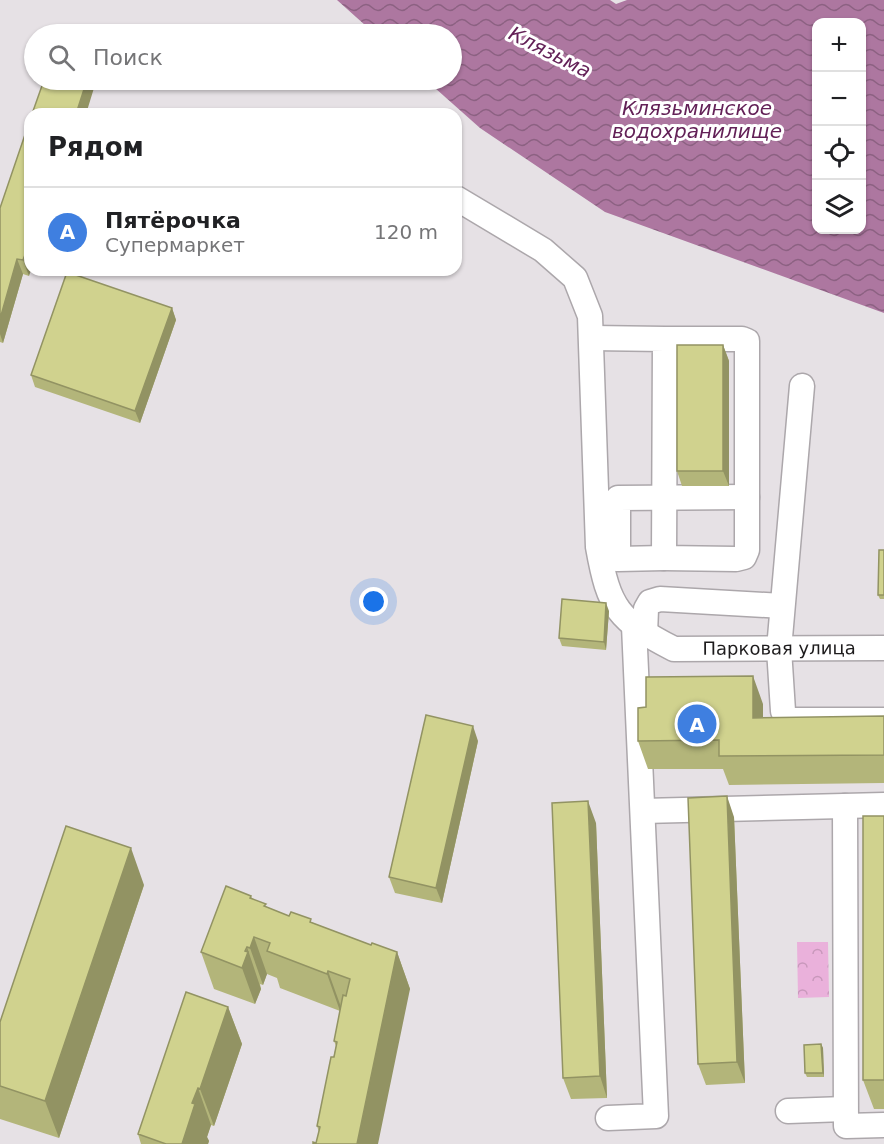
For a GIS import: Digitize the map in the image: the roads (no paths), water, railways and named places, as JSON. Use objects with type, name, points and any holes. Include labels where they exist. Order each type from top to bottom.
[{"type":"street","points":[[462,202],[543,250],[575,278],[590,316],[598,547],[604,583],[620,615],[640,630]]},
{"type":"street","points":[[592,338],[742,339],[747,341],[747,497],[747,550],[744,557],[736,559],[618,559],[618,498],[747,497]]},
{"type":"street","points":[[664,558],[665,339]]},
{"type":"street","points":[[802,386],[778,648],[783,711],[786,718],[792,720],[884,720]]},
{"type":"street","points":[[608,1118],[656,1116],[637,689],[640,630],[646,609],[650,602],[660,599],[782,606]]},
{"type":"street","name":"Парковая улица","points":[[640,630],[674,649],[884,648]]},
{"type":"street","points":[[637,689],[661,689]]},
{"type":"street","points":[[757,689],[781,689]]},
{"type":"street","points":[[643,811],[884,805]]},
{"type":"street","points":[[845,806],[846,1126],[884,1125]]},
{"type":"street","points":[[788,1111],[845,1109]]},
{"type":"water","name":"Клязьминское водохранилище","points":[[337,0],[610,0],[616,4],[627,0],[884,0],[884,313],[605,212],[480,128],[462,112],[462,108],[458,108],[437,90],[462,90],[462,24],[364,24]]},
{"type":"place","name":"Пятёрочка","points":[[697,724]]},
{"type":"water label","name":"Клязьма","points":[[550,52]]}]
